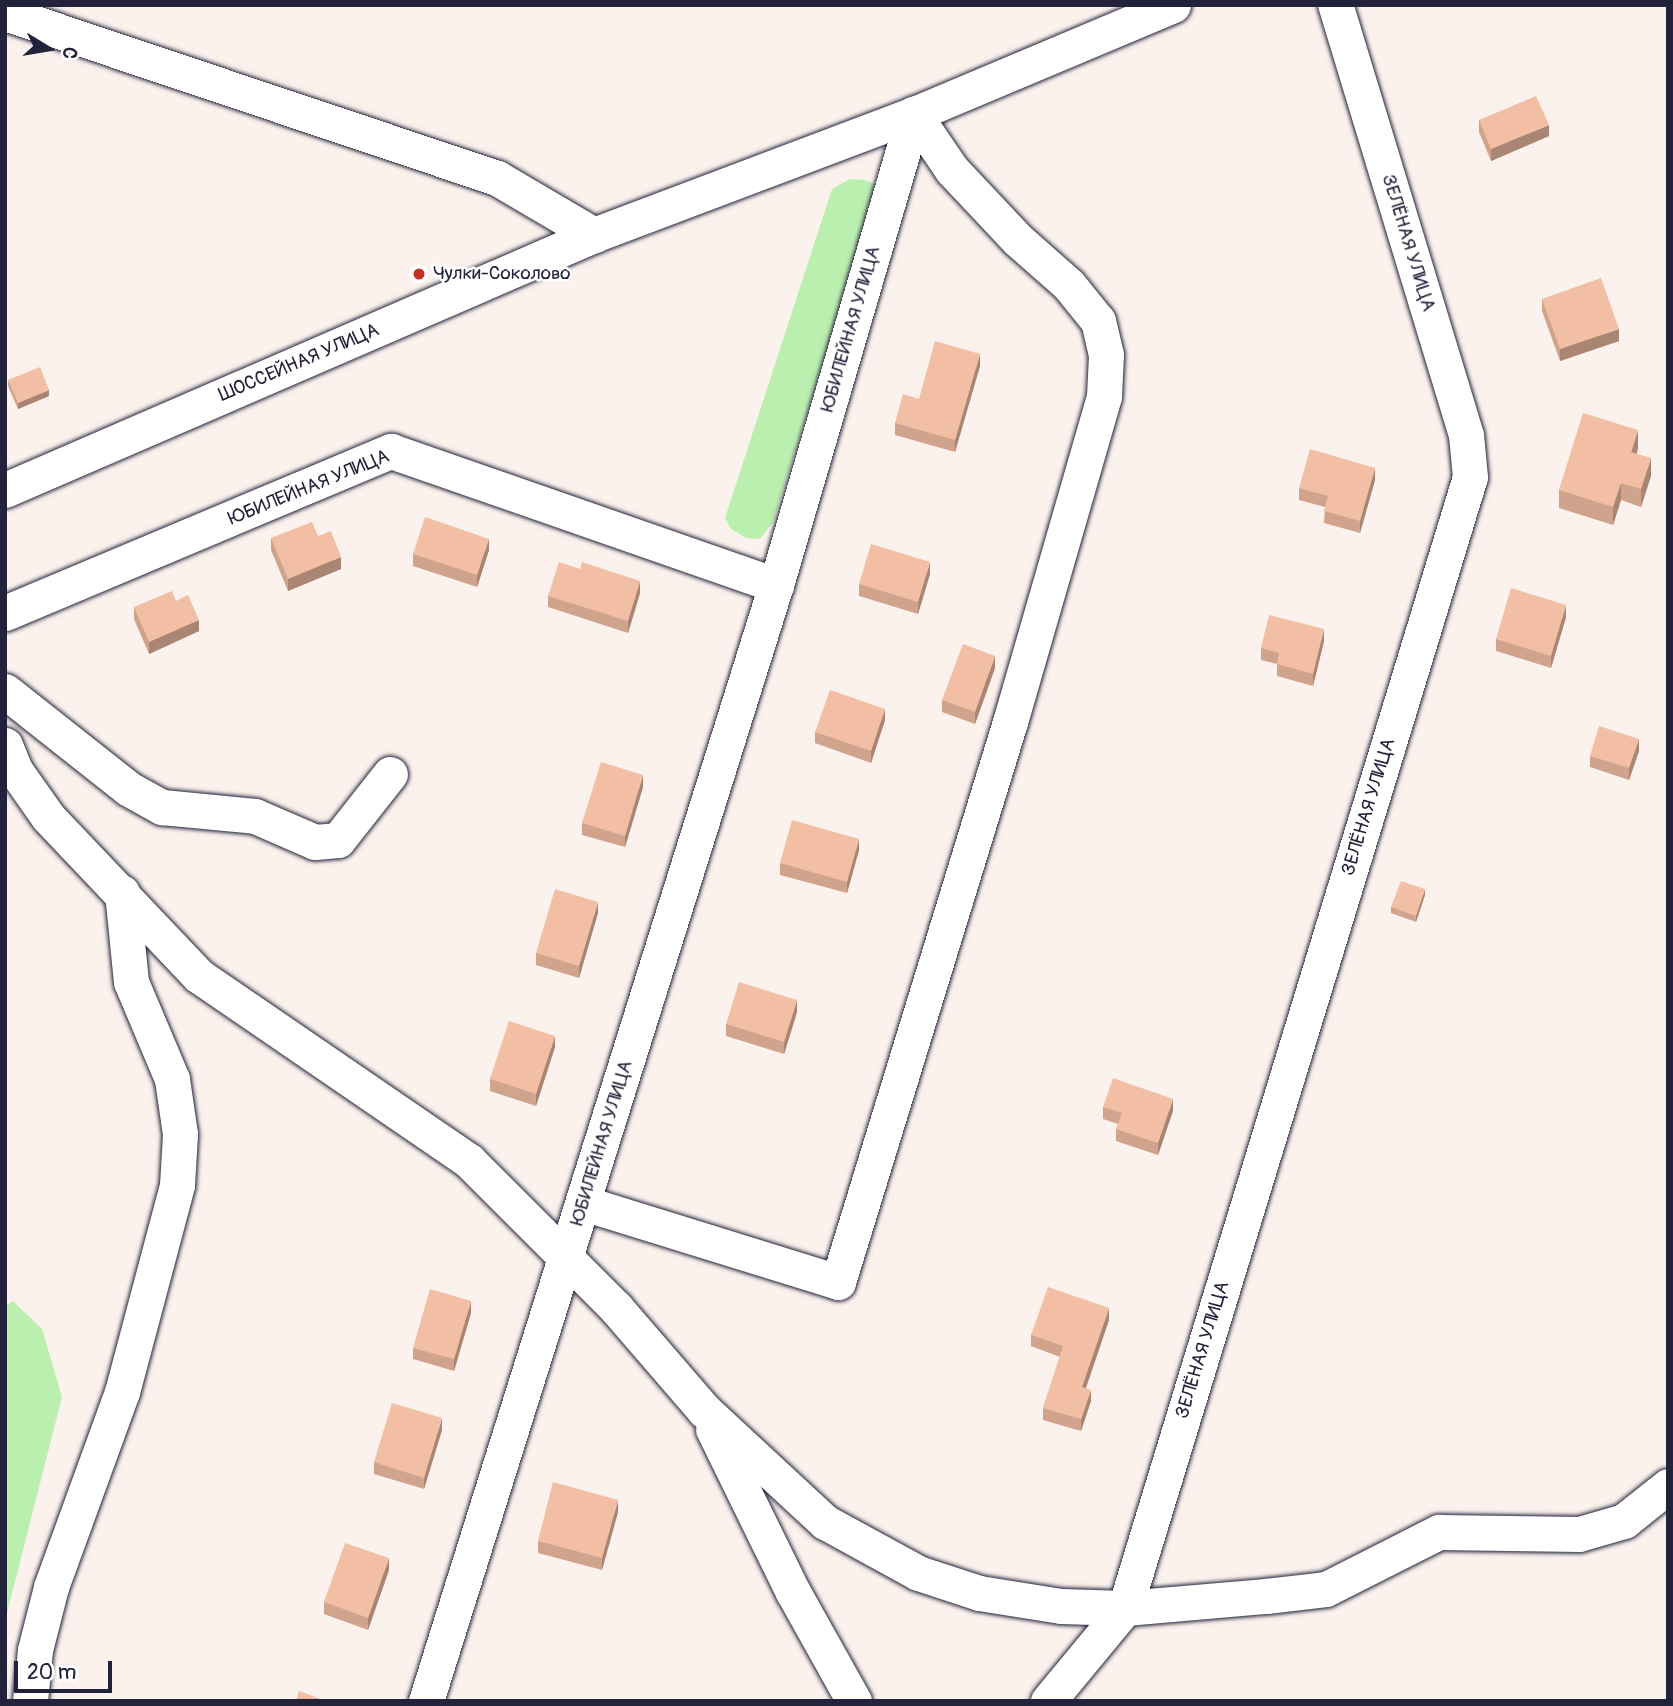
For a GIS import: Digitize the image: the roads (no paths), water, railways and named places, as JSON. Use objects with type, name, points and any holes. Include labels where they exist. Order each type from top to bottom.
[{"type":"street","name":"ШОССЕЙНАЯ УЛИЦА","points":[[5,490],[594,235],[914,114],[1173,5]]},
{"type":"street","name":"ЗЕЛЁНАЯ УЛИЦА","points":[[1125,1608],[1470,477],[1466,435],[1335,5]]},
{"type":"street","points":[[5,13],[497,178],[594,235]]},
{"type":"street","name":"ЮБИЛЕЙНАЯ УЛИЦА","points":[[426,1701],[776,584],[914,114]]},
{"type":"street","points":[[583,1203],[838,1282],[1006,736],[1104,396],[1107,355],[1098,321],[1069,285],[1017,239],[952,170],[914,114]]},
{"type":"street","name":"ЮБИЛЕЙНАЯ УЛИЦА","points":[[5,613],[391,451],[776,584]]},
{"type":"street","points":[[5,691],[129,789],[162,807],[255,816],[315,842],[338,840],[390,774]]},
{"type":"street","points":[[5,745],[15,770],[48,817],[200,976],[469,1161],[566,1258],[704,1410],[825,1521],[918,1573],[979,1593],[1061,1606],[1125,1608],[1326,1589],[1439,1532],[1579,1534],[1624,1521],[1668,1486]]},
{"type":"street","points":[[30,1701],[35,1650],[51,1587],[122,1392],[177,1185],[180,1134],[172,1079],[131,982],[121,892]]},
{"type":"street","points":[[704,1410],[793,1592],[854,1701]]},
{"type":"street","points":[[1048,1701],[1125,1608]]},
{"type":"place","name":"Чулки-Соколово","points":[[419,274]]}]
